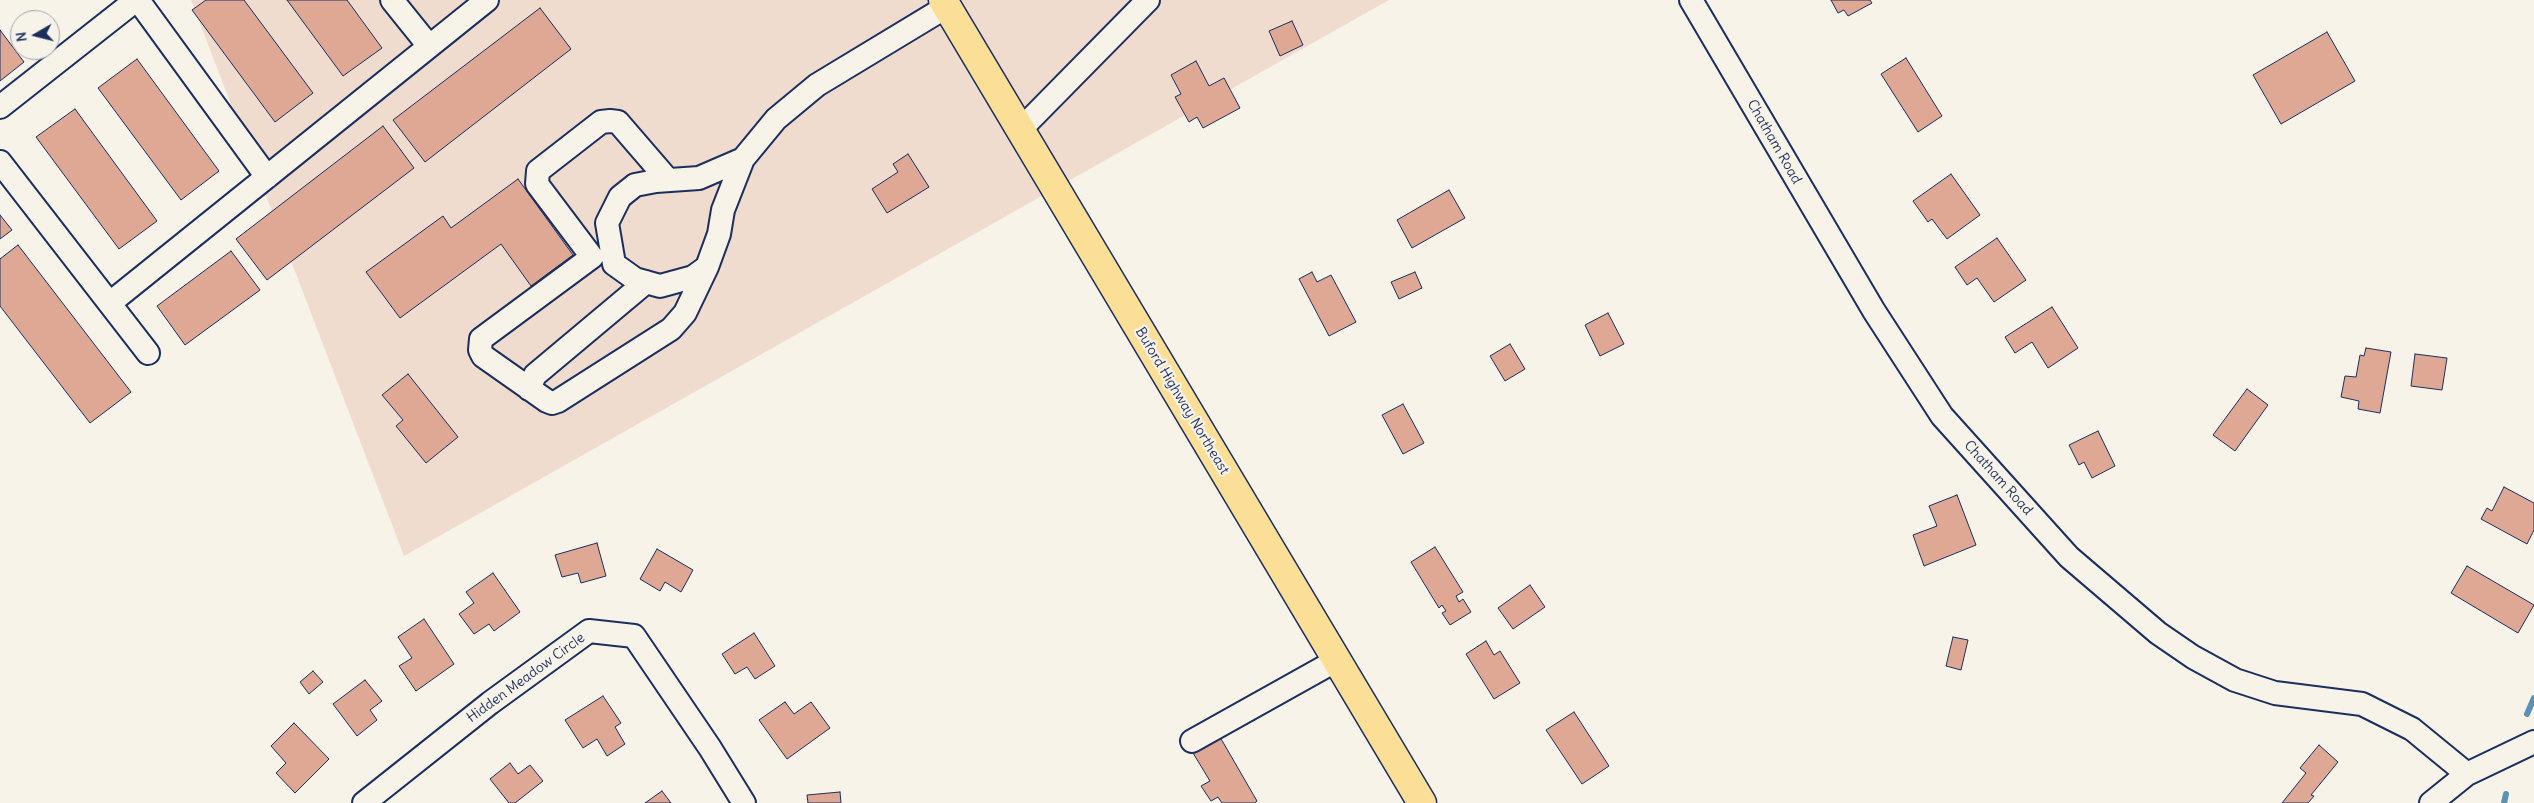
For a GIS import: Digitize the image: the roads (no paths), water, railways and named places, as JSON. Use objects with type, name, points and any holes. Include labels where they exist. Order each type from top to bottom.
[{"type":"main road","name":"Buford Highway Northeast","points":[[944,3],[1422,803]]},
{"type":"street","points":[[0,107],[137,0],[267,177]]},
{"type":"street","points":[[392,0],[429,46]]},
{"type":"street","points":[[110,303],[487,0]]},
{"type":"street","points":[[1020,130],[1148,0]]},
{"type":"street","name":"Chatham Road","points":[[1691,0],[1874,311],[1942,416],[2069,557],[2158,633],[2193,657],[2234,680],[2275,693],[2362,704],[2412,729],[2467,774]]},
{"type":"street","points":[[744,159],[699,178],[635,185],[620,197],[607,223],[602,254],[481,338],[480,350],[483,356],[552,403],[671,329],[685,313],[707,267],[719,234],[723,210],[744,159],[776,119],[817,85],[944,3]]},
{"type":"street","points":[[668,180],[618,122],[610,121],[601,122],[538,170],[537,184],[602,254],[634,279],[660,286],[693,277],[707,267]]},
{"type":"street","points":[[0,162],[148,353]]},
{"type":"street","points":[[528,388],[539,372],[646,282]]},
{"type":"street","name":"Hidden Meadow Circle","points":[[364,803],[490,703],[589,631],[634,636],[710,748],[744,803]]},
{"type":"street","points":[[1192,741],[1336,660]]},
{"type":"street","points":[[2431,803],[2467,774],[2534,742]]},
{"type":"waterway","points":[[2527,714],[2534,698]]},
{"type":"waterway","points":[[2504,803],[2506,794]]}]
